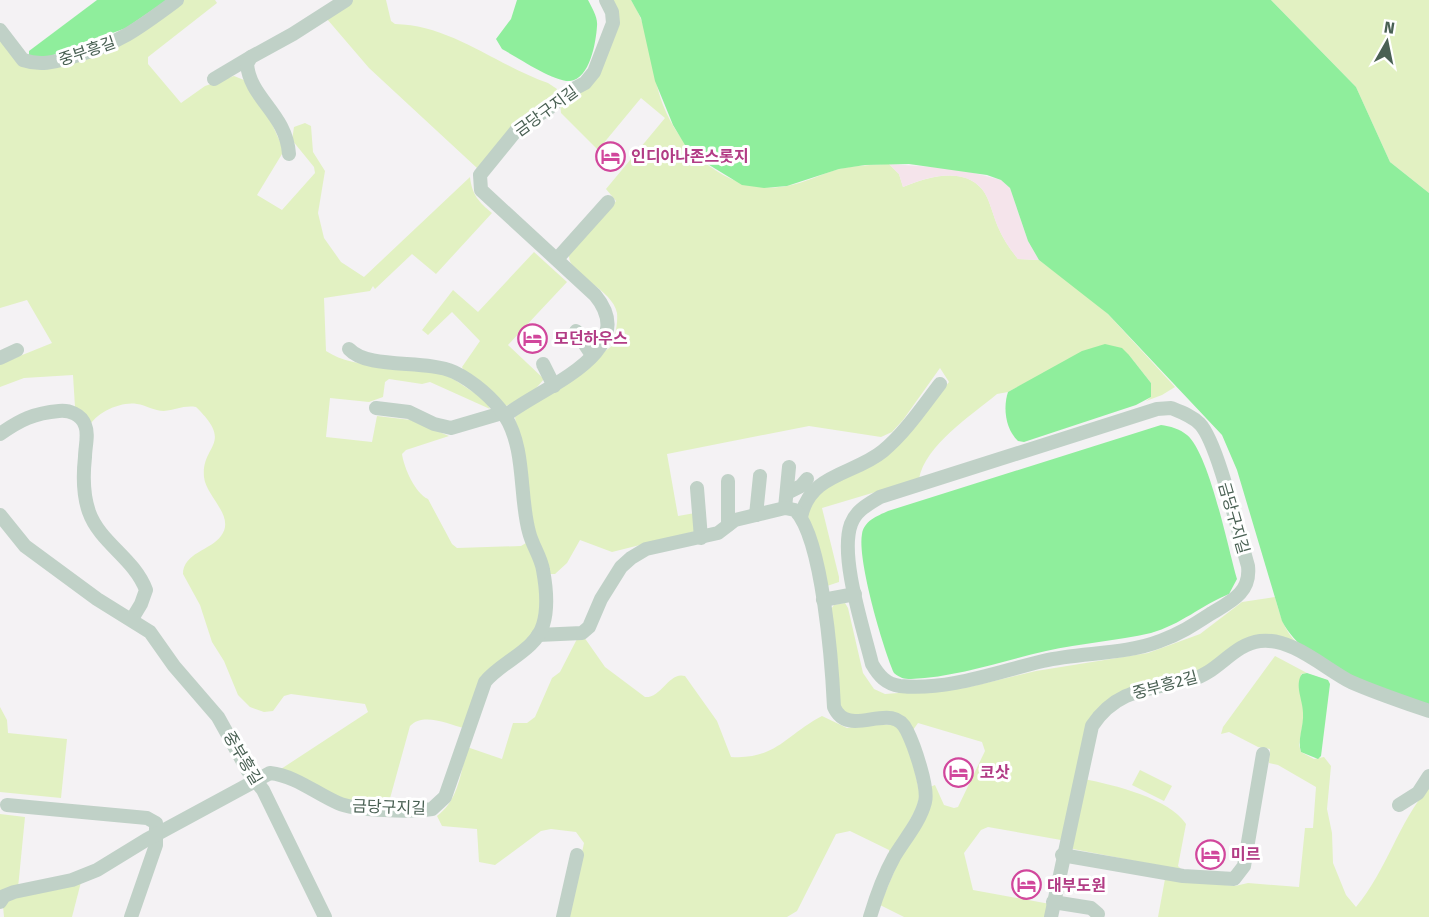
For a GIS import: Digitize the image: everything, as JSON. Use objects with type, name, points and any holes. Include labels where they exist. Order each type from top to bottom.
[{"type":"street","name":"중부흥길","points":[[0,30],[22,60],[46,64],[108,46],[130,35],[177,0]]},
{"type":"street","points":[[214,79],[293,34],[346,0]]},
{"type":"street","name":"금당구지길","points":[[376,408],[409,412],[434,424],[451,428],[504,414],[554,386],[592,356],[606,339],[608,314],[595,296],[486,196],[481,190],[480,175],[519,127],[548,109],[566,93],[585,83],[594,72],[613,23],[612,12],[606,0]]},
{"type":"street","points":[[251,57],[247,63],[248,73],[254,86],[281,123],[288,141],[289,154]]},
{"type":"street","points":[[557,259],[608,202]]},
{"type":"street","points":[[576,332],[592,356]]},
{"type":"street","points":[[0,358],[17,350]]},
{"type":"street","points":[[349,350],[361,358],[433,366],[455,373],[472,383],[504,414],[515,441],[529,533],[543,568],[545,615],[538,634],[582,633],[589,627],[621,567],[646,549],[718,533],[735,520],[785,508],[795,510],[801,517],[823,600],[831,657],[834,707],[838,716],[847,721],[891,717],[900,721],[907,731],[926,790],[926,801],[893,859],[870,917]]},
{"type":"street","points":[[543,364],[554,386]]},
{"type":"street","points":[[801,517],[807,498],[814,489],[832,477],[860,465],[885,450],[940,384]]},
{"type":"street","name":"금당구지길","points":[[1171,408],[1186,413],[1200,424],[1208,437],[1249,577],[1240,596],[1197,625],[1159,642],[1046,661],[984,677],[913,687],[888,683],[878,675],[872,664],[855,594],[847,542],[851,522],[862,507],[880,497],[1031,448],[1157,409],[1171,408]]},
{"type":"street","points":[[0,434],[34,414],[62,410],[73,412],[86,425],[84,478],[88,512],[105,538],[131,564],[146,590],[132,619]]},
{"type":"street","points":[[785,508],[789,467]]},
{"type":"street","points":[[756,515],[760,476]]},
{"type":"street","points":[[787,493],[801,486],[807,479]]},
{"type":"street","points":[[728,481],[728,525]]},
{"type":"street","points":[[697,488],[701,538]]},
{"type":"street","name":"중부흥길","points":[[0,515],[25,546],[97,599],[150,632],[174,666],[218,717],[263,790],[325,917]]},
{"type":"street","points":[[823,600],[855,594]]},
{"type":"street","name":"금당구지길","points":[[0,902],[4,896],[14,892],[72,880],[98,870],[157,834],[270,773],[279,774],[337,803],[360,809],[432,809],[445,797],[451,786],[485,682],[538,634]]},
{"type":"street","name":"중부흥2길","points":[[1051,917],[1062,855],[1088,739],[1100,714],[1128,694],[1195,679],[1248,645],[1261,641],[1292,647],[1351,682],[1429,711]]},
{"type":"street","points":[[1062,855],[1183,876],[1234,879],[1244,866],[1263,754]]},
{"type":"street","points":[[1399,805],[1418,793],[1429,776]]},
{"type":"street","points":[[7,805],[147,818],[156,823],[157,834],[131,917]]},
{"type":"street","points":[[563,917],[577,855]]},
{"type":"street","points":[[1053,902],[1091,908],[1098,914]]},
{"type":"shaded area","points":[[97,0],[167,0],[126,28],[37,61],[29,55],[29,51]]},
{"type":"shaded area","points":[[182,0],[215,0],[217,3],[148,57],[148,64],[181,103],[205,86],[234,76],[244,80],[272,124],[282,146],[282,154],[257,195],[282,210],[315,173],[314,167],[292,140],[294,127],[305,123],[311,126],[313,152],[325,171],[318,213],[324,238],[341,262],[364,277],[470,177],[472,189],[477,198],[492,213],[436,274],[412,254],[375,289],[373,286],[370,291],[324,298],[326,351],[351,362],[420,368],[438,372],[477,395],[486,402],[490,409],[430,382],[422,384],[389,379],[385,382],[383,397],[369,402],[330,398],[326,437],[372,442],[377,416],[411,420],[449,436],[406,450],[402,454],[411,480],[428,499],[452,544],[457,548],[521,546],[526,543],[539,568],[542,615],[535,633],[491,670],[464,728],[429,719],[415,722],[410,726],[389,802],[354,805],[281,769],[368,712],[365,704],[291,694],[284,696],[273,711],[264,712],[250,707],[238,695],[224,661],[212,642],[200,605],[183,574],[184,567],[192,556],[216,541],[225,529],[223,514],[204,477],[204,466],[215,437],[213,429],[196,407],[164,411],[137,404],[124,404],[109,409],[97,417],[89,427],[75,407],[73,375],[24,378],[0,387],[0,364],[52,343],[27,300],[0,308],[0,38],[45,68]]},
{"type":"shaded area","points":[[352,0],[386,0],[391,21],[395,24],[416,26],[454,38],[557,89],[555,93],[521,117],[477,168],[369,68],[327,19]]},
{"type":"shaded area","points":[[517,0],[588,0],[597,19],[596,33],[591,59],[583,74],[577,79],[570,81],[555,78],[502,49],[496,39],[511,19]]},
{"type":"shaded area","points":[[612,0],[631,0],[647,38],[663,105],[683,140],[712,168],[729,178],[767,187],[794,185],[845,168],[889,164],[899,174],[903,187],[933,177],[944,176],[965,178],[974,182],[985,193],[1000,231],[1018,259],[1039,260],[1086,295],[1108,314],[1175,387],[1146,401],[1151,397],[1151,383],[1129,355],[1064,363],[1008,392],[997,394],[939,443],[923,466],[919,479],[822,508],[839,577],[839,582],[827,586],[809,527],[808,514],[816,494],[894,447],[949,382],[940,368],[903,420],[892,432],[881,437],[809,426],[667,454],[678,516],[695,513],[696,531],[612,552],[580,540],[567,563],[555,574],[549,574],[532,533],[515,417],[612,346],[617,321],[614,304],[608,296],[575,269],[570,262],[569,255],[616,201],[606,189],[665,118],[641,98],[598,150],[561,113],[560,103],[594,78]]},
{"type":"shaded area","points":[[631,0],[1271,0],[1356,87],[1390,162],[1429,193],[1429,708],[1368,685],[1327,665],[1294,638],[1282,621],[1237,470],[1222,435],[1108,314],[1039,260],[1028,241],[1010,188],[1001,180],[987,175],[909,164],[865,165],[839,169],[787,186],[764,188],[742,185],[701,160],[685,145],[673,125],[655,81],[641,18]]},
{"type":"shaded area","points":[[1271,0],[1429,0],[1429,193],[1390,162],[1356,87]]},
{"type":"shaded area","points":[[534,252],[567,282],[508,345],[544,379],[532,393],[506,406],[464,371],[462,367],[480,341],[452,312],[428,335],[422,330],[453,290],[478,312]]},
{"type":"shaded area","points":[[1105,344],[1122,348],[1129,355],[1151,383],[1151,397],[1136,405],[1024,442],[1018,441],[1010,430],[1006,418],[1008,392],[1082,351]]},
{"type":"shaded area","points":[[1161,425],[1175,428],[1187,435],[1203,461],[1217,502],[1237,579],[1229,594],[1172,625],[1151,633],[1059,648],[928,678],[909,679],[894,673],[878,625],[863,563],[862,534],[868,522],[888,511]]},
{"type":"shaded area","points":[[1275,597],[1286,628],[1298,644],[1272,637],[1207,670],[1101,709],[1061,840],[988,827],[981,830],[964,853],[973,890],[1050,904],[1047,917],[904,917],[880,905],[930,787],[935,785],[944,805],[958,807],[985,751],[982,742],[918,723],[913,730],[908,722],[856,718],[840,712],[831,609],[834,605],[845,603],[848,608],[863,673],[874,689],[885,694],[965,688],[1036,671],[1148,653],[1200,634],[1242,602]]},
{"type":"shaded area","points":[[584,637],[605,667],[645,697],[656,693],[674,677],[685,676],[717,721],[731,757],[746,757],[770,750],[822,716],[847,728],[873,724],[893,725],[899,728],[912,759],[920,795],[916,809],[889,857],[889,850],[850,831],[836,834],[797,911],[787,917],[568,917],[584,843],[576,832],[551,829],[541,831],[495,865],[479,862],[477,829],[442,826],[437,816],[455,793],[467,747],[502,759],[513,723],[527,723],[535,717],[552,678],[560,672],[577,639]]},
{"type":"shaded area","points":[[1275,656],[1307,673],[1301,674],[1304,716],[1299,745],[1301,752],[1314,759],[1324,757],[1331,766],[1327,809],[1332,833],[1333,863],[1346,895],[1356,907],[1376,878],[1418,801],[1429,787],[1429,917],[1158,917],[1165,879],[1235,886],[1248,883],[1299,887],[1305,828],[1313,828],[1316,787],[1278,765],[1269,763],[1270,749],[1258,747],[1229,732],[1221,734],[1223,727]]},
{"type":"shaded area","points":[[1307,673],[1328,680],[1330,684],[1321,756],[1318,759],[1301,752],[1300,747],[1303,708],[1299,683],[1302,674]]},
{"type":"shaded area","points":[[0,707],[7,720],[8,733],[67,739],[61,798],[0,792]]},
{"type":"shaded area","points":[[1140,770],[1172,786],[1164,801],[1132,785]]},
{"type":"shaded area","points":[[1084,779],[1140,794],[1178,815],[1186,824],[1178,866],[1182,870],[1073,849],[1070,845]]},
{"type":"shaded area","points":[[0,814],[25,817],[18,888],[0,895]]},
{"type":"shaded area","points":[[81,882],[72,917],[4,917],[3,906],[8,900]]},
{"type":"sand","points":[[889,164],[959,169],[1001,180],[1010,188],[1028,241],[1039,260],[1018,259],[996,223],[985,193],[974,182],[965,178],[944,176],[933,177],[903,187],[899,174]]},
{"type":"place","name":"인디아나존스롯지","points":[[610,156]]},
{"type":"place","name":"모던하우스","points":[[533,338]]},
{"type":"place","name":"코삿","points":[[959,772]]},
{"type":"place","name":"미르","points":[[1210,854]]},
{"type":"place","name":"대부도원","points":[[1026,885]]}]
